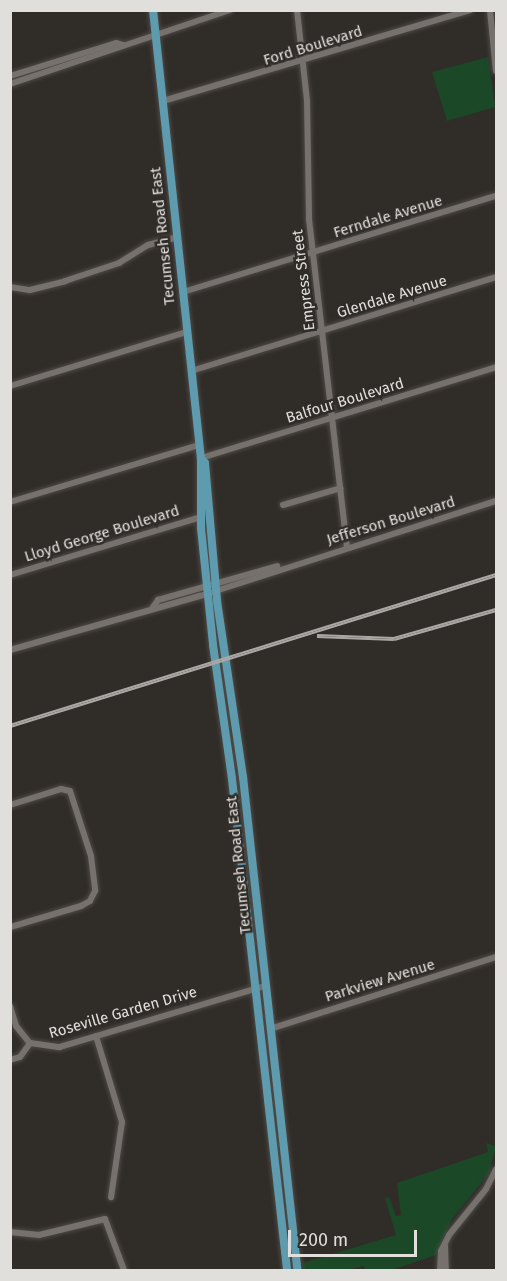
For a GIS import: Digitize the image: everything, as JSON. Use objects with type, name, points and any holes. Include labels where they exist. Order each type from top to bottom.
[{"type":"main road","name":"Tecumseh Road East","points":[[153,10],[200,445],[201,517],[207,589],[256,987],[286,1270]]},
{"type":"main road","name":"Tecumseh Road East","points":[[201,458],[205,463],[216,586],[243,777],[297,1270]]},
{"type":"street","points":[[10,84],[118,50],[123,45],[230,10]]},
{"type":"street","name":"Empress Street","points":[[297,10],[303,62],[314,252],[347,547]]},
{"type":"street","name":"Ford Boulevard","points":[[163,102],[303,62],[470,10]]},
{"type":"street","points":[[490,10],[496,71]]},
{"type":"street","points":[[10,76],[116,43],[123,45]]},
{"type":"street","name":"Ferndale Avenue","points":[[183,292],[496,196]]},
{"type":"street","points":[[10,287],[30,290],[65,281],[119,263],[148,245],[177,237]]},
{"type":"street","name":"Glendale Avenue","points":[[191,371],[496,277]]},
{"type":"street","points":[[10,386],[187,332]]},
{"type":"street","name":"Balfour Boulevard","points":[[201,458],[496,367]]},
{"type":"street","points":[[10,502],[200,445]]},
{"type":"street","points":[[284,505],[340,488]]},
{"type":"street","name":"Jefferson Boulevard","points":[[10,650],[153,607],[158,600],[207,589],[293,564],[496,501]]},
{"type":"street","name":"Lloyd George Boulevard","points":[[10,574],[201,517]]},
{"type":"street","points":[[10,805],[61,789],[70,790],[91,856],[95,891],[90,901],[81,906],[10,927]]},
{"type":"street","name":"Parkview Avenue","points":[[270,1029],[496,957]]},
{"type":"street","name":"Roseville Garden Drive","points":[[10,1005],[16,1026],[30,1043],[60,1047],[265,986]]},
{"type":"street","points":[[96,1036],[122,1122],[111,1197]]},
{"type":"street","points":[[10,1060],[20,1057],[30,1043]]},
{"type":"street","points":[[440,1270],[441,1251],[458,1220],[486,1189],[496,1168]]},
{"type":"street","points":[[10,1232],[39,1235],[105,1219],[124,1270]]},
{"type":"street","points":[[445,1246],[446,1270]]},
{"type":"green space","points":[[488,57],[495,107],[447,121],[432,72]]},
{"type":"green space","points":[[486,1143],[496,1146],[489,1173],[452,1219],[436,1255],[391,1270],[365,1270],[364,1266],[347,1270],[303,1270],[302,1263],[396,1235],[385,1198],[389,1197],[396,1216],[401,1215],[397,1183],[488,1152]]},
{"type":"railway","points":[[10,726],[496,575]]},
{"type":"railway","points":[[317,636],[394,639],[496,610]]}]
